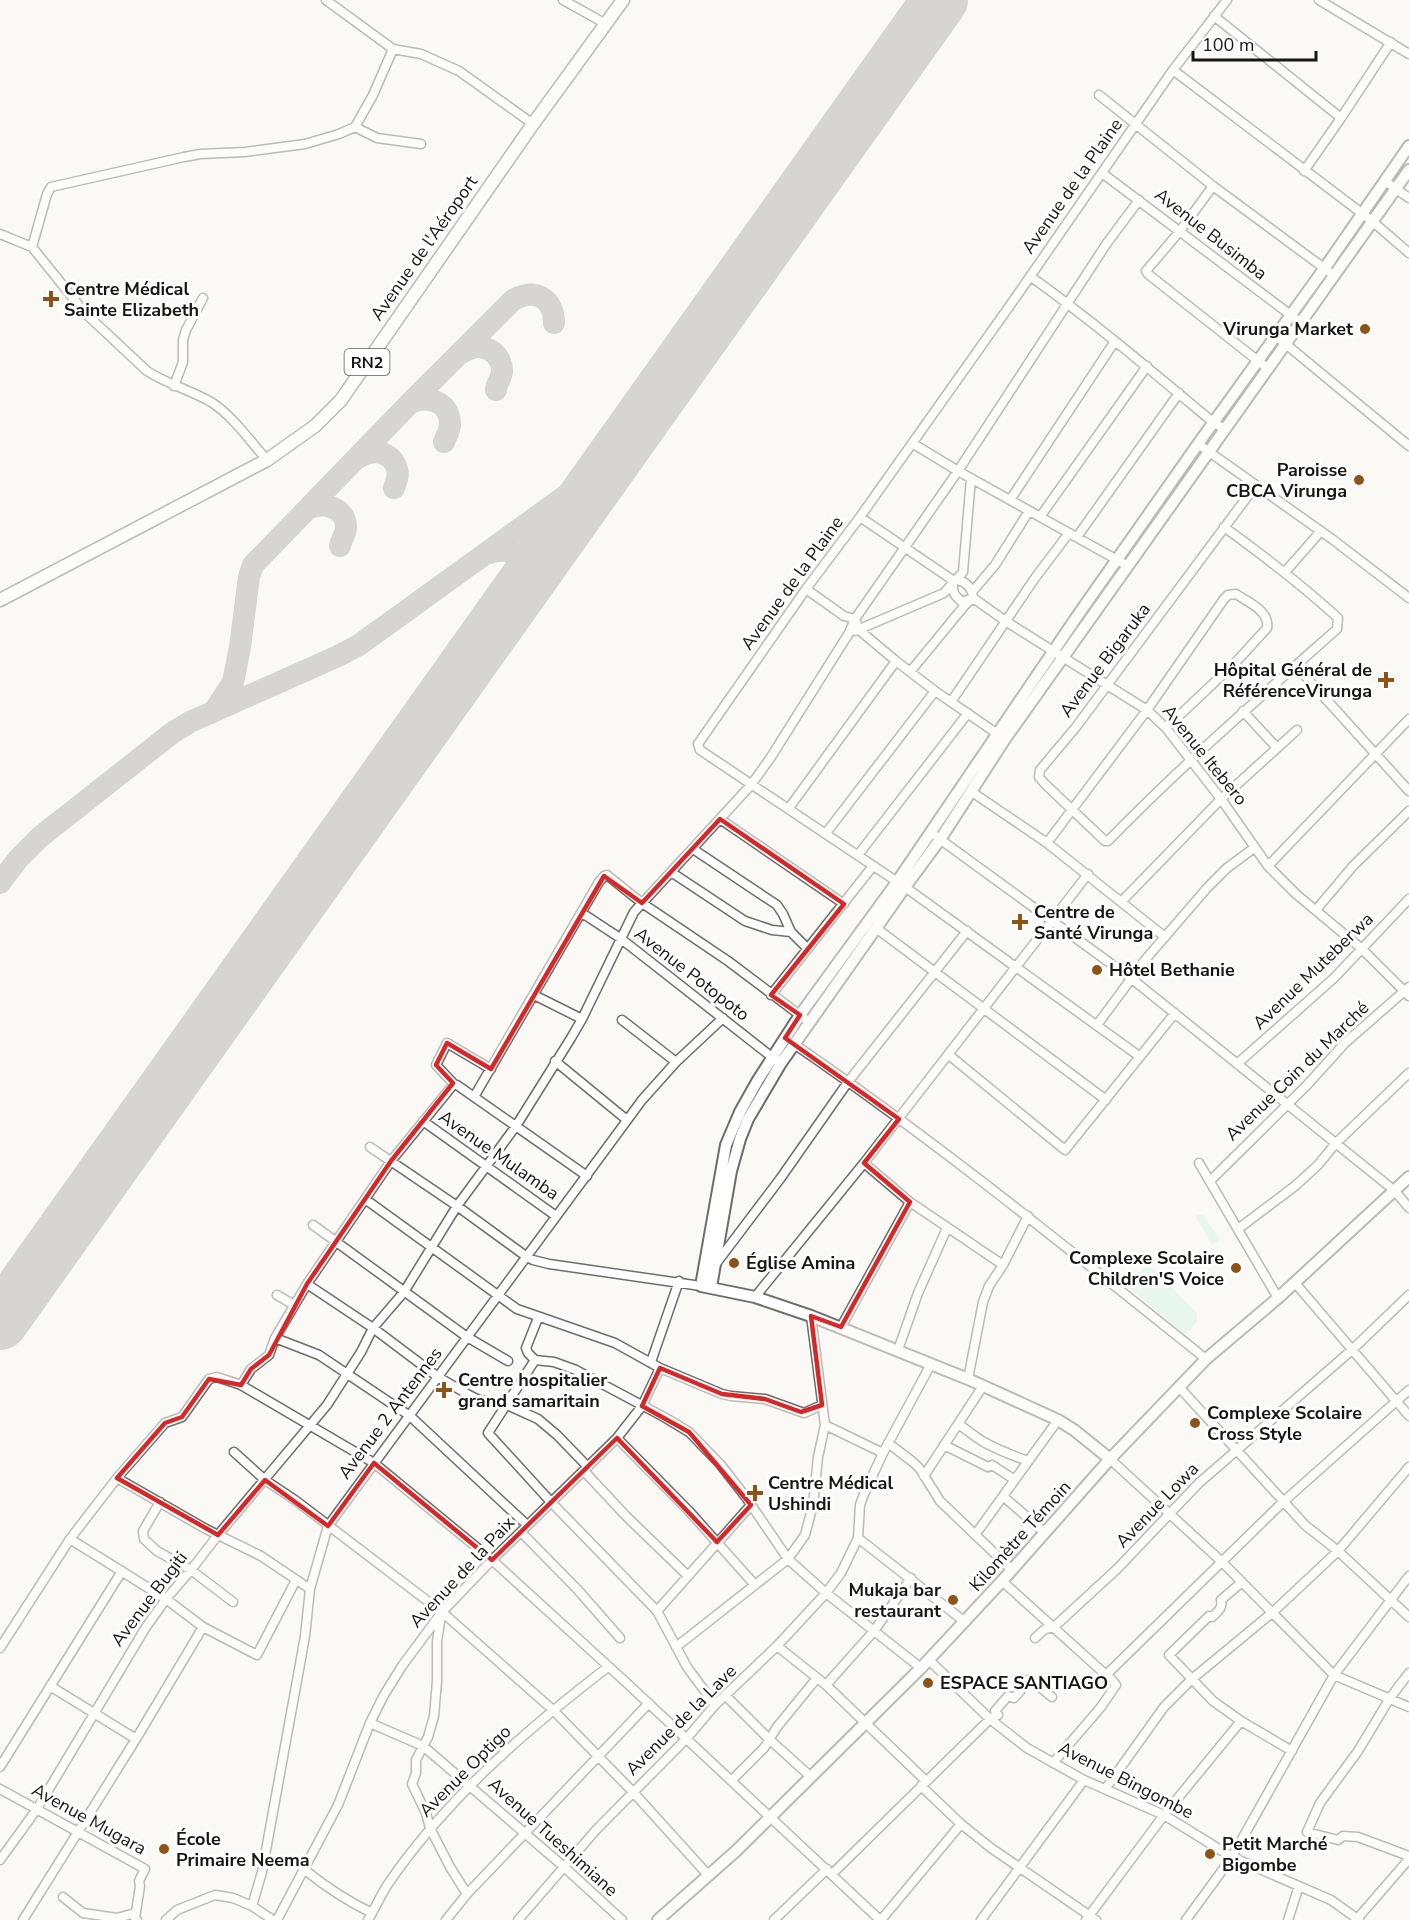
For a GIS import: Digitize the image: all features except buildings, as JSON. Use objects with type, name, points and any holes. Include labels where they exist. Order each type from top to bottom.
[{"type":"highway","name":"Avenue de l'Aéroport","points":[[0,600],[267,460],[315,426],[341,400],[533,123],[622,0]]},
{"type":"main road","points":[[1329,271],[1361,214],[1409,146]]},
{"type":"main road","points":[[1059,653],[1089,622],[1225,429],[1262,365],[1280,339],[1329,271],[1372,221],[1409,170]]},
{"type":"main road","points":[[706,1287],[713,1268],[731,1171],[738,1147],[748,1119],[777,1060],[794,1044],[805,1019],[876,928],[930,832],[1059,653],[1078,615],[1198,444],[1262,365]]},
{"type":"main road","points":[[1078,615],[1089,622]]},
{"type":"main road","points":[[706,1287],[726,1145],[747,1097],[777,1060],[901,884],[941,838],[972,792],[1001,736]]},
{"type":"main road","points":[[726,1145],[738,1147]]},
{"type":"main road","name":"Kilomètre Témoin","points":[[658,1920],[736,1851],[925,1664],[1110,1459],[1206,1359],[1278,1299],[1409,1177]]},
{"type":"main road","points":[[706,1287],[755,1297],[811,1316],[968,1379],[1058,1420],[1110,1459]]},
{"type":"street","points":[[326,0],[393,49],[421,54],[459,71],[533,123]]},
{"type":"street","points":[[563,0],[606,24]]},
{"type":"street","name":"Avenue de la Plaine","points":[[1140,1056],[901,884],[700,750],[698,744],[1030,276],[1134,124],[1227,0]]},
{"type":"street","points":[[1319,0],[1409,54]]},
{"type":"street","points":[[1214,16],[1341,118]]},
{"type":"street","points":[[1304,171],[1391,42]]},
{"type":"street","points":[[32,247],[51,187],[192,156],[305,144],[355,127],[373,95],[393,49]]},
{"type":"street","points":[[1173,70],[1372,221],[1409,253]]},
{"type":"street","points":[[1099,95],[1212,186],[1329,271]]},
{"type":"street","points":[[355,127],[377,138],[421,144]]},
{"type":"street","name":"Avenue Busimba","points":[[1102,173],[1295,319]]},
{"type":"street","points":[[1385,181],[1409,198]]},
{"type":"street","points":[[1212,186],[1180,231],[1146,271],[1262,365]]},
{"type":"street","name":"Avenue Bugiti","points":[[0,1860],[37,1809],[146,1627],[218,1535],[311,1426],[361,1352],[373,1328],[404,1292],[457,1206],[516,1126],[582,1019],[634,912],[751,785],[771,757],[849,633],[855,619],[958,471],[1107,243],[1139,200]]},
{"type":"street","points":[[0,234],[32,247],[85,313],[147,371],[218,408],[267,460]]},
{"type":"street","points":[[1030,276],[1147,366],[1214,423],[1225,429]]},
{"type":"street","points":[[174,386],[183,362],[183,340],[186,330],[203,298]]},
{"type":"street","points":[[1280,339],[1409,446]]},
{"type":"street","points":[[1010,500],[1115,341]]},
{"type":"street","points":[[1040,517],[1147,366]]},
{"type":"street","points":[[951,702],[1035,578],[1073,535],[1179,393]]},
{"type":"street","points":[[912,443],[1128,566]]},
{"type":"street","points":[[1198,444],[1321,531],[1409,598]]},
{"type":"street","points":[[849,633],[944,593],[963,572],[971,478]]},
{"type":"street","name":"Avenue Bigaruka","points":[[1191,760],[1108,841],[1101,840],[1039,777],[1039,773],[1076,727],[1256,485]]},
{"type":"street","points":[[910,672],[973,595],[1029,511]]},
{"type":"street","name":"Avenue Itebero","points":[[860,517],[955,582],[952,591],[962,602],[973,595],[1007,622],[1147,710],[1166,728],[1191,760],[1268,866],[1296,894],[1362,949],[1407,991]]},
{"type":"street","points":[[1191,760],[1337,629],[1339,623],[1338,618],[1285,572],[1224,527]]},
{"type":"street","points":[[1285,572],[1321,531]]},
{"type":"street","points":[[955,582],[962,580],[970,586],[973,595]]},
{"type":"street","points":[[806,589],[844,616],[855,619],[859,630],[896,661],[1001,736]]},
{"type":"street","points":[[1047,843],[1147,710],[1228,595],[1236,594],[1265,614],[1268,621],[1267,628],[1236,662],[1166,728]]},
{"type":"street","points":[[789,808],[896,661]]},
{"type":"street","points":[[1296,666],[1409,791]]},
{"type":"street","points":[[826,834],[935,691]]},
{"type":"street","points":[[1243,711],[1277,748]]},
{"type":"street","points":[[858,855],[968,713]]},
{"type":"street","points":[[1268,866],[1409,719]]},
{"type":"street","points":[[1122,902],[1221,799],[1297,730]]},
{"type":"street","points":[[972,792],[1047,843],[1165,937]]},
{"type":"street","points":[[1316,910],[1353,866],[1409,811]]},
{"type":"street","points":[[720,819],[844,903]]},
{"type":"street","points":[[930,832],[1132,979],[1395,1191],[1409,1208]]},
{"type":"street","points":[[1096,1025],[1165,937],[1219,875],[1254,848]]},
{"type":"street","points":[[693,849],[777,905],[791,932],[808,949]]},
{"type":"street","points":[[771,994],[873,866]]},
{"type":"street","points":[[671,872],[745,921],[772,930],[791,932]]},
{"type":"street","points":[[755,1297],[899,1119],[1088,874]]},
{"type":"street","points":[[474,1097],[599,882],[607,875],[642,903],[728,961],[805,1019]]},
{"type":"street","name":"Avenue Muteberwa","points":[[1237,1064],[1310,1001],[1409,899]]},
{"type":"street","name":"Avenue Potopoto","points":[[582,913],[620,938],[777,1060]]},
{"type":"street","points":[[876,928],[1106,1100]]},
{"type":"street","points":[[713,1268],[849,1082],[967,931]]},
{"type":"street","name":"Avenue Coin du Marché","points":[[1210,1181],[1307,1085],[1345,1043],[1407,991]]},
{"type":"street","points":[[534,995],[582,1019]]},
{"type":"street","points":[[949,1055],[1065,1150],[1175,1013]]},
{"type":"street","name":"Avenue 2 Antennes","points":[[252,1906],[262,1872],[304,1646],[310,1589],[328,1526],[642,1100],[676,1062],[723,1018]]},
{"type":"street","points":[[622,1020],[676,1062]]},
{"type":"street","points":[[491,1069],[447,1043],[436,1065],[454,1084],[587,1176]]},
{"type":"street","points":[[794,1044],[849,1082],[1028,1216],[1206,1359]]},
{"type":"street","points":[[555,1061],[627,1120]]},
{"type":"street","points":[[1238,1229],[1295,1186],[1409,1073]]},
{"type":"street","points":[[241,1385],[251,1369],[268,1355],[275,1338],[307,1284],[391,1161],[450,1086],[454,1084]]},
{"type":"street","name":"Avenue Mulamba","points":[[423,1121],[556,1216]]},
{"type":"street","points":[[370,1147],[533,1260],[706,1287]]},
{"type":"street","points":[[864,1163],[910,1202],[1003,1265]]},
{"type":"street","points":[[1199,1163],[1278,1299]]},
{"type":"street","points":[[365,1199],[517,1309],[615,1343],[660,1368],[730,1396],[765,1399],[801,1412],[822,1405]]},
{"type":"street","points":[[841,1327],[910,1202]]},
{"type":"street","points":[[968,1379],[983,1302],[989,1286],[1003,1265],[1028,1216]]},
{"type":"street","points":[[313,1225],[467,1337],[508,1361]]},
{"type":"street","points":[[898,1350],[918,1293],[947,1228]]},
{"type":"street","points":[[651,1362],[679,1281]]},
{"type":"street","points":[[1295,1282],[1409,1416]]},
{"type":"street","points":[[307,1284],[373,1328],[438,1377],[479,1400],[507,1405],[538,1419],[557,1435],[626,1516],[688,1576]]},
{"type":"street","points":[[277,1294],[294,1305]]},
{"type":"street","name":"Avenue Lowa","points":[[1035,1638],[1045,1629],[1054,1627],[1117,1569],[1199,1483],[1353,1349],[1409,1295]]},
{"type":"street","points":[[676,1647],[788,1559],[805,1535],[810,1521],[818,1457],[825,1425],[811,1316]]},
{"type":"street","points":[[538,1318],[526,1348],[535,1360],[488,1433],[551,1502],[657,1611],[687,1667],[715,1705]]},
{"type":"street","points":[[275,1338],[319,1355],[410,1416],[524,1529],[620,1638]]},
{"type":"street","name":"Avenue Bingombe","points":[[535,1360],[554,1362],[576,1370],[689,1432],[720,1464],[788,1559],[874,1632],[925,1664],[1024,1746],[1084,1780],[1164,1815],[1232,1857],[1331,1900],[1354,1918]]},
{"type":"street","points":[[931,1364],[888,1443],[864,1494],[860,1505],[858,1538],[965,1622]]},
{"type":"street","name":"Avenue de la Paix","points":[[275,1920],[305,1870],[338,1805],[370,1723],[402,1666],[442,1612],[617,1438],[642,1406],[660,1368]]},
{"type":"street","points":[[0,1648],[70,1539],[117,1478],[165,1423],[182,1417],[209,1379],[217,1377],[241,1385],[374,1463],[492,1560],[771,1816],[876,1919],[961,1824]]},
{"type":"street","points":[[924,1476],[983,1386]]},
{"type":"street","points":[[1179,1387],[1282,1502],[1308,1528],[1338,1551],[1409,1617]]},
{"type":"street","points":[[1107,1674],[1282,1502],[1409,1390]]},
{"type":"street","points":[[975,1535],[1058,1420]]},
{"type":"street","points":[[958,1424],[1004,1452],[1028,1461]]},
{"type":"street","points":[[825,1425],[883,1453]]},
{"type":"street","points":[[617,1438],[717,1542],[754,1585]]},
{"type":"street","points":[[888,1443],[913,1462],[940,1501],[1012,1570]]},
{"type":"street","points":[[944,1445],[988,1467],[992,1465],[1015,1480]]},
{"type":"street","points":[[234,1452],[265,1480],[295,1500],[442,1612],[553,1710],[633,1792],[708,1875]]},
{"type":"street","points":[[1110,1459],[1242,1581],[1334,1675],[1409,1707]]},
{"type":"street","points":[[1106,1788],[1163,1709],[1192,1679],[1273,1612],[1338,1551],[1409,1467]]},
{"type":"street","points":[[117,1478],[218,1535],[261,1556],[310,1589]]},
{"type":"street","points":[[1003,1496],[1045,1533]]},
{"type":"street","points":[[160,1502],[143,1531],[144,1539],[157,1551],[191,1570],[233,1602]]},
{"type":"street","points":[[657,1611],[751,1505]]},
{"type":"street","name":"Avenue de la Lave","points":[[518,1920],[564,1866],[633,1792],[826,1593],[841,1573],[858,1538]]},
{"type":"street","points":[[70,1539],[166,1599],[203,1627],[257,1655],[296,1580]]},
{"type":"street","points":[[0,1767],[122,1571]]},
{"type":"street","points":[[1186,1920],[1232,1857],[1334,1675],[1409,1576]]},
{"type":"street","points":[[826,1685],[874,1632],[910,1578]]},
{"type":"street","points":[[1002,1581],[1107,1674],[1116,1685],[1101,1707],[1053,1762]]},
{"type":"street","points":[[1242,1581],[1221,1600],[1221,1609],[1212,1617],[1209,1616],[1169,1655],[1213,1701],[1241,1721],[1292,1750]]},
{"type":"street","points":[[442,1612],[437,1641],[434,1716],[431,1729],[416,1760],[416,1773],[412,1784],[426,1813],[430,1828],[450,1867],[467,1893]]},
{"type":"street","points":[[23,1920],[203,1627]]},
{"type":"street","points":[[777,1646],[826,1685],[865,1722],[961,1824],[1090,1918],[1164,1815],[1241,1721]]},
{"type":"street","name":"Avenue Optigo","points":[[370,1916],[387,1885],[430,1828],[471,1785],[553,1710],[608,1666]]},
{"type":"street","points":[[1354,1918],[1409,1858],[1358,1837],[1343,1836],[1338,1840],[1307,1832],[1320,1803],[1358,1751],[1390,1698],[1409,1673]]},
{"type":"street","points":[[732,1780],[764,1748],[817,1678]]},
{"type":"street","points":[[774,1920],[829,1872],[990,1719],[998,1715],[995,1711],[1008,1696],[1014,1698],[1021,1690],[1020,1688],[1030,1679],[1052,1696]]},
{"type":"street","points":[[50,1686],[136,1739]]},
{"type":"street","points":[[726,1696],[810,1776]]},
{"type":"street","points":[[446,1920],[467,1893],[649,1703]]},
{"type":"street","name":"Avenue Tueshimiane","points":[[370,1723],[423,1746],[564,1866],[622,1920]]},
{"type":"street","points":[[985,1919],[1084,1780]]},
{"type":"street","name":"Avenue Mugara","points":[[0,1789],[145,1869],[139,1881],[136,1917]]},
{"type":"street","points":[[305,1870],[328,1889],[370,1916]]},
{"type":"street","points":[[1288,1920],[1299,1886]]},
{"type":"street","points":[[166,1920],[177,1910],[215,1894],[252,1906],[275,1920]]},
{"type":"street","points":[[63,1897],[84,1913],[117,1918],[136,1917]]},
{"type":"highlighted area","points":[[720,819],[844,904],[771,995],[800,1015],[785,1038],[899,1119],[864,1163],[910,1202],[841,1327],[811,1316],[822,1405],[801,1412],[765,1399],[722,1394],[660,1368],[642,1406],[689,1432],[751,1505],[717,1542],[617,1438],[492,1560],[374,1463],[328,1526],[265,1480],[218,1535],[117,1478],[165,1423],[182,1417],[209,1379],[241,1385],[251,1369],[269,1355],[307,1284],[391,1161],[453,1083],[436,1065],[447,1043],[491,1069],[604,876],[642,903]]},
{"type":"green space","points":[[1197,1215],[1203,1215],[1220,1239],[1212,1245],[1197,1219]]},
{"type":"green space","points":[[1147,1263],[1167,1279],[1197,1313],[1197,1322],[1185,1335],[1128,1287]]},
{"type":"taxiway","points":[[215,710],[233,682],[249,577],[253,565],[513,300],[528,295],[541,297],[551,307],[554,323]]},
{"type":"taxiway","points":[[459,354],[478,347],[493,352],[502,366],[496,390]]},
{"type":"taxiway","points":[[410,403],[430,400],[442,405],[449,416],[450,424],[444,442]]},
{"type":"taxiway","points":[[358,458],[375,452],[391,458],[398,472],[394,488]]},
{"type":"taxiway","points":[[0,883],[18,859],[40,837],[172,733],[190,722],[359,645],[615,458]]},
{"type":"taxiway","points":[[308,509],[326,506],[338,510],[345,520],[346,527],[340,546]]},
{"type":"taxiway","points":[[486,554],[505,551],[521,558],[526,570],[524,585]]},
{"type":"runway","points":[[0,1322],[940,0]]},
{"type":"place","name":"Centre Médical Sainte Elizabeth","points":[[51,299]]},
{"type":"place","name":"Virunga Market","points":[[1365,329]]},
{"type":"place","name":"Paroisse CBCA Virunga","points":[[1359,480]]},
{"type":"place","name":"Hôpital Général de RéférenceVirunga","points":[[1386,680]]},
{"type":"place","name":"Centre de Santé Virunga","points":[[1020,922]]},
{"type":"place","name":"Hôtel Bethanie","points":[[1097,970]]},
{"type":"place","name":"Église Amina","points":[[734,1263]]},
{"type":"place","name":"Complexe Scolaire Children'S Voice","points":[[1236,1268]]},
{"type":"place","name":"Centre hospitalier grand samaritain","points":[[444,1390]]},
{"type":"place","name":"Complexe Scolaire Cross Style","points":[[1195,1423]]},
{"type":"place","name":"Centre Médical Ushindi","points":[[755,1493]]},
{"type":"place","name":"Mukaja bar restaurant","points":[[953,1600]]},
{"type":"place","name":"ESPACE SANTIAGO","points":[[928,1683]]},
{"type":"place","name":"École Primaire Neema","points":[[164,1849]]},
{"type":"place","name":"Petit Marché Bigombe","points":[[1210,1854]]}]
